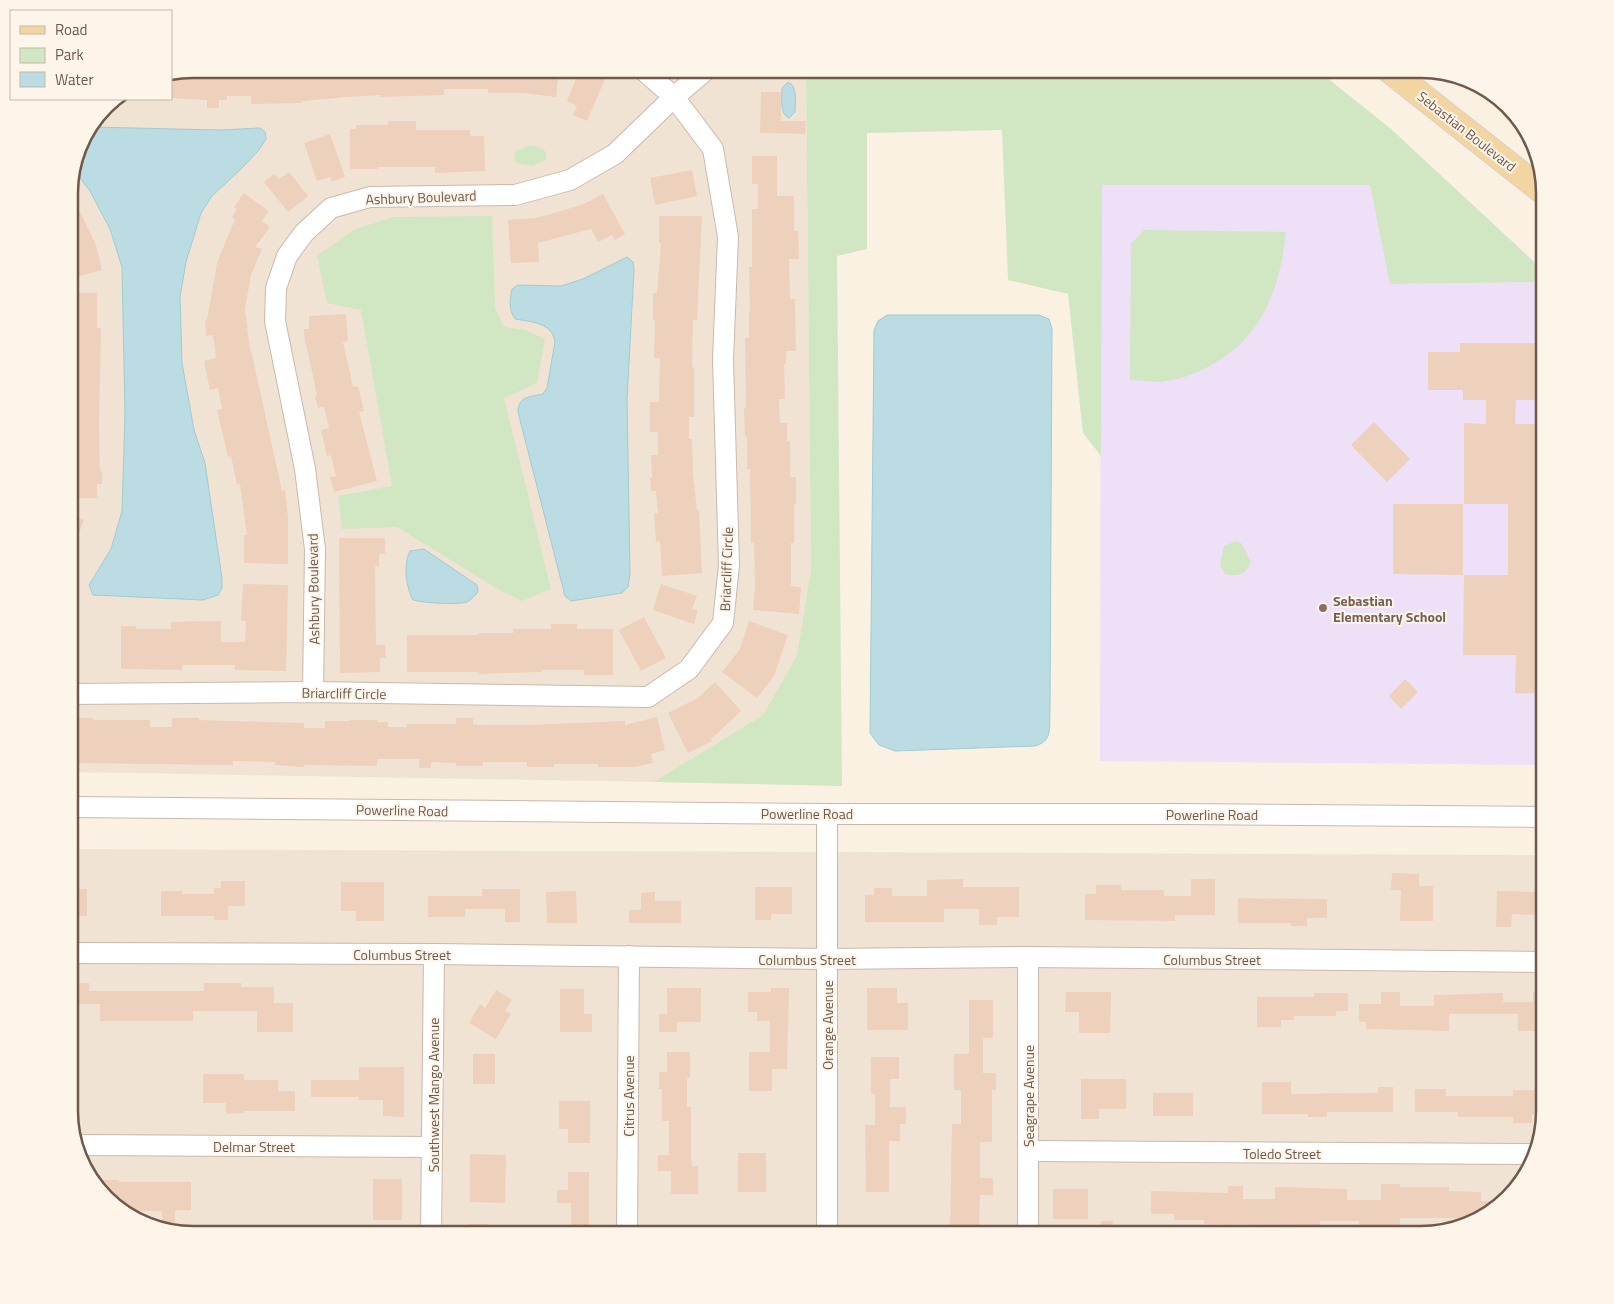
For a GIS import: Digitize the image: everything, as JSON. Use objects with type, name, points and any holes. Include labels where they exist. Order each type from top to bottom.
[{"type":"main road","name":"Sebastian Boulevard","points":[[1399,78],[1536,187]]},
{"type":"street","name":"Briarcliff Circle","points":[[78,694],[313,692],[648,697],[689,669],[723,623],[729,565],[723,360],[728,237],[713,149],[674,96],[653,78]]},
{"type":"street","name":"Ashbury Boulevard","points":[[313,692],[315,549],[305,469],[275,321],[276,288],[287,256],[304,232],[331,208],[370,197],[514,195],[570,180],[615,154],[674,96],[696,78]]},
{"type":"street","name":"Powerline Road","points":[[78,807],[1536,818]]},
{"type":"street","name":"Orange Avenue","points":[[827,814],[827,1226]]},
{"type":"street","name":"Columbus Street","points":[[78,953],[434,954],[827,959],[1028,957],[1536,962]]},
{"type":"street","name":"Southwest Mango Avenue","points":[[431,1226],[434,954]]},
{"type":"street","name":"Citrus Avenue","points":[[627,1226],[629,956]]},
{"type":"street","name":"Seagrape Avenue","points":[[1028,957],[1028,1226]]},
{"type":"street","name":"Delmar Street","points":[[82,1145],[432,1147]]},
{"type":"street","name":"Toledo Street","points":[[1028,1150],[1528,1154]]},
{"type":"shaded area","points":[[177,78],[806,78],[811,569],[797,655],[763,715],[653,782],[78,772],[78,185],[81,163],[86,148],[101,122],[117,106],[125,100],[172,100],[172,79]]},
{"type":"shaded area","name":"Sebastian Elementary School","points":[[1101,185],[1370,185],[1391,284],[1536,282],[1536,765],[1100,761]]},
{"type":"shaded area","points":[[78,849],[1536,855],[1536,1127],[1525,1162],[1503,1193],[1492,1203],[1472,1215],[1437,1226],[185,1226],[163,1223],[135,1211],[111,1193],[93,1169],[81,1141],[78,1119]]},
{"type":"green space","points":[[806,78],[1327,78],[1391,129],[1536,264],[1536,282],[1390,284],[1370,185],[1102,185],[1101,456],[1083,433],[1068,294],[1008,280],[1002,130],[867,133],[867,249],[837,256],[842,786],[653,782],[763,715],[797,655],[811,569]]},
{"type":"green space","points":[[528,146],[542,148],[546,153],[546,160],[532,166],[516,163],[514,159],[515,152]]},
{"type":"green space","points":[[492,216],[495,308],[504,327],[526,330],[545,339],[537,383],[504,398],[551,589],[522,601],[501,591],[397,527],[342,529],[338,496],[392,486],[361,310],[327,303],[317,256],[355,229],[394,217]]},
{"type":"green space","points":[[1144,230],[1286,232],[1279,272],[1266,309],[1244,340],[1229,354],[1211,365],[1193,374],[1161,382],[1130,380],[1131,244]]},
{"type":"green space","points":[[1236,541],[1241,543],[1251,562],[1241,574],[1225,574],[1220,565],[1224,546]]},
{"type":"water","points":[[788,82],[795,91],[795,112],[789,118],[782,109],[782,88]]},
{"type":"water","points":[[98,127],[220,130],[260,128],[265,132],[266,139],[259,150],[212,196],[201,213],[186,262],[180,297],[182,363],[194,430],[205,463],[222,578],[222,588],[218,595],[203,600],[93,595],[89,585],[111,549],[122,511],[125,414],[122,267],[110,229],[90,191],[79,177],[86,148]]},
{"type":"water","points":[[627,257],[633,262],[634,270],[627,399],[630,574],[628,587],[622,593],[571,601],[565,596],[518,412],[522,400],[543,394],[547,388],[555,342],[550,330],[540,324],[515,319],[510,308],[512,289],[518,285],[561,286],[583,279]]},
{"type":"water","points":[[887,315],[1039,315],[1049,319],[1052,329],[1050,729],[1047,738],[1040,744],[1034,746],[895,751],[879,745],[870,733],[874,330],[878,321]]},
{"type":"water","points":[[424,549],[477,585],[478,591],[473,597],[467,602],[456,603],[432,603],[413,600],[406,576],[408,557],[410,551]]},
{"type":"building","points":[[558,78],[556,97],[523,93],[488,93],[488,89],[444,89],[444,95],[381,97],[381,95],[302,101],[302,103],[251,104],[251,96],[227,96],[227,100],[219,100],[219,108],[207,108],[207,100],[172,98],[172,79]]},
{"type":"building","points":[[576,78],[605,78],[587,121],[573,115],[577,106],[567,101]]},
{"type":"building","points":[[761,92],[781,92],[781,121],[806,121],[805,134],[760,133]]},
{"type":"building","points":[[388,121],[416,121],[416,130],[470,130],[470,136],[484,136],[485,171],[435,173],[435,167],[350,169],[350,129],[356,129],[356,125],[388,125]]},
{"type":"building","points":[[330,134],[345,177],[332,182],[330,177],[317,181],[304,143]]},
{"type":"building","points":[[752,156],[777,156],[777,196],[794,196],[794,231],[798,231],[799,259],[789,259],[790,299],[795,299],[796,351],[786,351],[786,364],[784,364],[785,399],[779,399],[780,423],[787,423],[787,441],[790,441],[790,477],[796,477],[794,543],[791,543],[791,586],[801,587],[799,614],[753,610],[755,587],[754,543],[751,543],[750,469],[747,469],[747,437],[745,437],[744,408],[746,408],[745,338],[749,338],[750,312],[749,267],[752,267],[752,209],[758,209],[758,184],[752,184]]},
{"type":"building","points":[[692,170],[697,196],[655,205],[650,178]]},
{"type":"building","points":[[289,172],[308,196],[288,212],[264,182],[274,174],[279,179]]},
{"type":"building","points":[[244,193],[269,211],[262,221],[270,227],[255,247],[262,249],[251,275],[245,309],[250,351],[282,491],[285,490],[288,518],[288,564],[244,563],[244,535],[247,535],[240,484],[237,485],[231,456],[228,457],[217,410],[222,409],[218,388],[210,390],[204,361],[216,358],[213,335],[206,336],[205,320],[207,320],[217,263],[235,219],[232,217],[237,209],[234,207]]},
{"type":"building","points":[[603,194],[625,234],[615,240],[612,235],[598,242],[591,229],[538,243],[539,262],[511,263],[508,220],[536,218],[582,205]]},
{"type":"building","points":[[78,208],[96,245],[102,270],[78,277]]},
{"type":"building","points":[[659,216],[702,216],[697,320],[693,320],[694,417],[689,417],[689,439],[692,439],[693,474],[697,510],[699,510],[702,573],[662,576],[660,541],[656,542],[654,513],[658,513],[656,491],[651,491],[650,478],[652,478],[651,455],[658,455],[658,432],[650,432],[650,402],[659,402],[660,358],[654,358],[655,320],[653,320],[653,293],[657,293],[661,243],[659,243]]},
{"type":"building","points":[[78,293],[97,293],[97,328],[101,328],[99,426],[102,484],[97,484],[97,498],[78,498]]},
{"type":"building","points":[[346,314],[348,341],[343,342],[353,387],[358,386],[364,411],[359,412],[377,481],[334,492],[330,477],[336,476],[331,455],[327,456],[321,430],[329,428],[324,407],[318,408],[315,396],[317,395],[305,344],[304,329],[309,329],[309,316]]},
{"type":"building","points":[[1460,343],[1536,343],[1536,400],[1516,400],[1515,424],[1536,424],[1536,694],[1515,693],[1516,655],[1463,655],[1464,575],[1508,575],[1508,504],[1464,504],[1464,423],[1486,424],[1486,400],[1463,400],[1463,390],[1428,390],[1428,352],[1460,352]]},
{"type":"building","points":[[1374,422],[1410,459],[1387,482],[1351,445]]},
{"type":"building","points":[[1393,504],[1463,504],[1463,575],[1393,574]]},
{"type":"building","points":[[78,518],[84,520],[78,535]]},
{"type":"building","points":[[339,538],[385,538],[385,554],[379,554],[379,566],[375,566],[376,645],[385,645],[386,658],[380,658],[380,672],[340,673]]},
{"type":"building","points":[[243,584],[288,585],[286,671],[235,670],[235,665],[182,665],[182,670],[121,669],[121,626],[136,626],[136,629],[171,629],[171,622],[221,621],[221,642],[245,642],[246,621],[241,621]]},
{"type":"building","points":[[661,584],[697,596],[692,609],[698,610],[694,624],[653,610]]},
{"type":"building","points":[[644,617],[666,658],[641,671],[619,630]]},
{"type":"building","points":[[749,621],[788,635],[774,676],[757,698],[722,672],[740,649]]},
{"type":"building","points":[[551,624],[577,624],[577,629],[613,629],[613,675],[584,675],[584,670],[542,670],[542,672],[479,674],[479,672],[407,672],[407,635],[513,633],[513,629],[551,629]]},
{"type":"building","points":[[1405,679],[1418,692],[1401,709],[1389,696]]},
{"type":"building","points":[[715,682],[741,711],[711,739],[712,741],[688,753],[668,713],[698,698]]},
{"type":"building","points":[[657,717],[665,750],[651,754],[653,763],[634,767],[598,767],[598,764],[554,764],[554,767],[527,767],[527,762],[483,762],[483,766],[456,766],[456,763],[431,762],[431,768],[419,768],[419,759],[377,759],[377,766],[304,765],[304,767],[275,765],[275,762],[233,761],[233,765],[78,763],[78,718],[93,718],[93,720],[150,720],[150,727],[172,727],[172,718],[304,723],[304,728],[325,728],[325,721],[350,720],[388,722],[388,727],[407,727],[407,724],[456,724],[456,718],[473,718],[473,724],[483,725],[625,721],[625,725]]},
{"type":"building","points":[[1392,873],[1419,874],[1419,886],[1433,886],[1433,921],[1400,921],[1401,890],[1391,890]]},
{"type":"building","points":[[963,879],[963,887],[1019,887],[1019,917],[997,917],[997,925],[979,925],[979,909],[944,909],[944,922],[865,922],[865,895],[874,895],[874,888],[892,888],[892,896],[927,896],[927,880]]},
{"type":"building","points":[[1191,879],[1215,879],[1215,915],[1175,915],[1175,921],[1085,920],[1085,894],[1096,894],[1096,885],[1121,885],[1121,890],[1164,890],[1164,896],[1191,896]]},
{"type":"building","points":[[221,881],[245,881],[245,906],[228,906],[228,920],[214,920],[214,916],[161,916],[161,891],[182,891],[182,894],[214,894],[214,888],[221,888]]},
{"type":"building","points":[[341,882],[384,882],[384,921],[356,921],[356,911],[341,911]]},
{"type":"building","points":[[755,887],[792,887],[792,914],[771,914],[771,920],[755,920]]},
{"type":"building","points":[[78,889],[87,889],[87,916],[78,916]]},
{"type":"building","points":[[482,889],[520,889],[520,922],[505,922],[505,909],[465,909],[465,917],[428,917],[428,896],[482,896]]},
{"type":"building","points":[[576,891],[577,923],[547,923],[546,892]]},
{"type":"building","points":[[1497,891],[1536,892],[1536,915],[1512,914],[1511,927],[1496,927]]},
{"type":"building","points":[[655,892],[655,901],[681,901],[681,923],[629,923],[629,910],[641,910],[641,893]]},
{"type":"building","points":[[1238,898],[1327,899],[1327,918],[1307,918],[1307,926],[1291,926],[1291,923],[1238,923]]},
{"type":"building","points":[[78,983],[89,983],[89,991],[204,991],[204,983],[241,983],[241,987],[274,987],[274,1003],[293,1003],[293,1032],[257,1032],[257,1011],[193,1011],[193,1021],[100,1021],[100,1004],[78,1004]]},
{"type":"building","points":[[667,988],[701,988],[701,1022],[677,1022],[677,1032],[659,1032],[659,1014],[667,1014]]},
{"type":"building","points":[[771,988],[789,988],[787,1069],[772,1069],[772,1091],[749,1091],[749,1052],[770,1052],[770,1021],[757,1021],[757,1012],[748,1012],[748,992],[771,992]]},
{"type":"building","points":[[867,988],[897,988],[897,1003],[908,1003],[908,1030],[867,1030]]},
{"type":"building","points":[[560,989],[584,989],[584,1014],[592,1014],[592,1032],[560,1032]]},
{"type":"building","points":[[496,990],[512,1000],[505,1011],[511,1014],[496,1039],[469,1023],[480,1004],[485,1008]]},
{"type":"building","points":[[1066,992],[1111,992],[1110,1033],[1079,1033],[1079,1012],[1065,1012]]},
{"type":"building","points":[[1381,992],[1400,992],[1400,1006],[1434,1006],[1434,995],[1503,993],[1503,1002],[1533,1002],[1533,992],[1536,992],[1536,1031],[1518,1031],[1518,1014],[1449,1014],[1449,1031],[1366,1029],[1366,1022],[1359,1022],[1359,1004],[1381,1004]]},
{"type":"building","points":[[1314,993],[1348,993],[1348,1011],[1336,1011],[1336,1016],[1294,1016],[1294,1020],[1281,1020],[1281,1027],[1257,1027],[1257,997],[1314,997]]},
{"type":"building","points":[[969,1000],[993,1000],[993,1038],[983,1038],[983,1073],[996,1073],[996,1090],[992,1090],[992,1142],[980,1142],[980,1178],[993,1178],[993,1195],[980,1195],[979,1226],[950,1226],[952,1124],[961,1124],[961,1090],[954,1090],[954,1054],[969,1054]]},
{"type":"building","points":[[667,1052],[690,1052],[690,1078],[687,1078],[687,1107],[691,1107],[691,1155],[692,1166],[698,1166],[698,1194],[671,1194],[671,1171],[658,1171],[658,1155],[669,1155],[669,1121],[662,1121],[662,1089],[659,1089],[659,1072],[667,1072]]},
{"type":"building","points":[[473,1054],[495,1054],[495,1084],[473,1084]]},
{"type":"building","points":[[871,1057],[899,1057],[899,1079],[890,1079],[890,1107],[906,1107],[906,1124],[900,1124],[900,1141],[889,1141],[889,1192],[866,1192],[865,1125],[875,1125],[875,1094],[871,1094]]},
{"type":"building","points":[[359,1067],[404,1067],[404,1117],[383,1116],[383,1100],[359,1100],[359,1097],[311,1097],[311,1080],[359,1080]]},
{"type":"building","points":[[203,1074],[244,1074],[244,1080],[278,1080],[278,1091],[295,1091],[295,1111],[244,1111],[244,1113],[226,1114],[226,1103],[203,1103]]},
{"type":"building","points":[[1081,1079],[1126,1079],[1126,1109],[1099,1109],[1099,1119],[1081,1119]]},
{"type":"building","points":[[1262,1082],[1291,1082],[1291,1094],[1378,1093],[1378,1087],[1393,1087],[1393,1112],[1327,1112],[1327,1117],[1308,1117],[1308,1114],[1262,1114]]},
{"type":"building","points":[[1415,1089],[1446,1089],[1446,1096],[1513,1096],[1513,1090],[1536,1090],[1536,1114],[1532,1114],[1532,1123],[1513,1123],[1513,1117],[1458,1117],[1458,1112],[1415,1112]]},
{"type":"building","points":[[1153,1093],[1193,1093],[1193,1116],[1153,1116]]},
{"type":"building","points":[[559,1101],[590,1101],[590,1143],[568,1143],[568,1129],[559,1129]]},
{"type":"building","points":[[738,1153],[766,1153],[766,1192],[738,1192]]},
{"type":"building","points":[[470,1154],[506,1155],[505,1203],[470,1202]]},
{"type":"building","points":[[568,1172],[589,1172],[589,1226],[571,1226],[571,1203],[557,1203],[557,1190],[568,1190]]},
{"type":"building","points":[[373,1179],[402,1179],[402,1220],[373,1220]]},
{"type":"building","points":[[100,1180],[191,1182],[191,1210],[175,1210],[175,1223],[163,1223],[162,1211],[137,1212],[111,1193]]},
{"type":"building","points":[[1381,1184],[1400,1184],[1400,1187],[1449,1187],[1449,1191],[1481,1192],[1481,1201],[1494,1201],[1462,1219],[1400,1218],[1400,1226],[1359,1226],[1359,1221],[1320,1221],[1320,1226],[1204,1224],[1204,1220],[1174,1220],[1174,1214],[1151,1214],[1151,1191],[1228,1193],[1228,1186],[1243,1186],[1243,1199],[1275,1199],[1275,1187],[1347,1189],[1347,1200],[1381,1200]]},
{"type":"building","points":[[1053,1189],[1088,1189],[1088,1219],[1053,1219]]},
{"type":"building","points":[[1101,1221],[1113,1221],[1113,1226],[1101,1226]]},
{"type":"building","points":[[468,1224],[488,1224],[488,1226],[468,1226]]},
{"type":"place","name":"Sebastian Elementary School","points":[[1323,608]]}]
